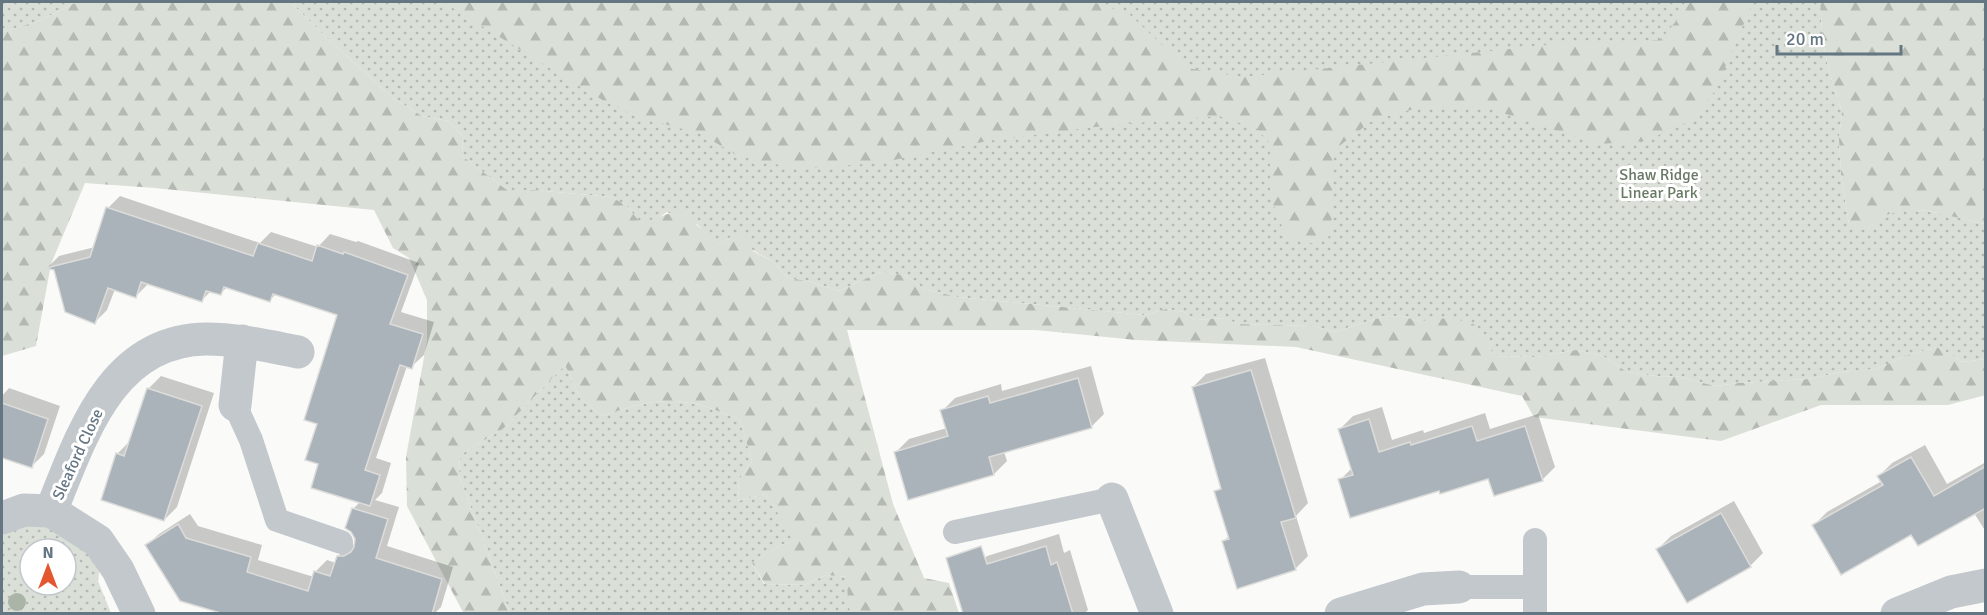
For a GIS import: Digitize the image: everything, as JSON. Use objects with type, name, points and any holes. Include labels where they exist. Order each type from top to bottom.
[{"type":"street","name":"Sleaford Close","points":[[2,518],[24,510],[51,511],[88,421],[113,383],[136,361],[172,345],[204,339],[242,341],[298,352]]},
{"type":"street","points":[[235,405],[242,341]]},
{"type":"street","points":[[1112,499],[1157,614]]},
{"type":"street","points":[[51,511],[98,541],[118,570],[139,614]]},
{"type":"street","points":[[1897,614],[1951,591],[1986,585]]},
{"type":"street","points":[[1341,614],[1423,590],[1459,587]]},
{"type":"lane","points":[[235,405],[251,440],[277,520],[341,542]]},
{"type":"lane","points":[[955,532],[1112,499]]},
{"type":"lane","points":[[1535,540],[1535,614]]},
{"type":"lane","points":[[1459,587],[1535,587]]},
{"type":"green space","points":[[2,2],[77,2],[39,21],[2,32]]},
{"type":"green space","points":[[77,2],[290,2],[393,98],[422,116],[448,121],[463,136],[462,156],[507,190],[534,190],[611,197],[626,205],[639,221],[651,220],[681,211],[718,244],[731,237],[745,235],[753,251],[773,262],[788,278],[808,281],[839,291],[881,272],[904,275],[924,289],[958,297],[1144,315],[1166,309],[1184,312],[1194,320],[1226,318],[1237,324],[1313,326],[1334,332],[1385,316],[1405,317],[1422,322],[1432,319],[1453,319],[1471,323],[1477,327],[1486,336],[1488,346],[1495,356],[1537,357],[1576,350],[1603,356],[1627,372],[1663,377],[1676,376],[1715,386],[1809,379],[1841,372],[1876,369],[1908,355],[1937,347],[1963,362],[1985,359],[1986,395],[1948,405],[1821,405],[1721,441],[1534,417],[1522,396],[1296,347],[1136,340],[1036,330],[847,330],[893,504],[924,578],[949,583],[959,613],[852,614],[848,606],[847,577],[826,575],[804,585],[765,584],[752,563],[795,539],[765,494],[738,501],[739,480],[752,461],[740,420],[702,406],[672,401],[641,405],[602,416],[580,398],[565,365],[504,428],[460,455],[459,475],[510,613],[464,614],[407,506],[406,457],[427,341],[427,300],[409,258],[393,248],[374,210],[85,183],[51,264],[36,346],[2,356],[2,32],[39,21]]},
{"type":"green space","name":"Shaw Ridge Linear Park","points":[[290,2],[1820,2],[1823,43],[1842,112],[1839,140],[1841,174],[1849,225],[1868,228],[1883,216],[1907,210],[1934,212],[1985,224],[1985,359],[1963,362],[1937,347],[1908,355],[1876,369],[1841,372],[1809,379],[1715,386],[1676,376],[1663,377],[1627,372],[1603,356],[1576,350],[1537,357],[1495,356],[1471,323],[1422,322],[1405,317],[1385,316],[1334,332],[1313,326],[1237,324],[1226,318],[1194,320],[1184,312],[1166,309],[1144,315],[958,297],[924,289],[904,275],[881,272],[839,291],[808,281],[788,278],[773,262],[731,237],[718,244],[709,238],[698,225],[667,212],[654,221],[639,221],[626,205],[611,197],[534,190],[507,190],[462,156],[463,136],[448,121],[422,116],[393,98]]},
{"type":"green space","points":[[443,2],[937,2],[960,4],[1092,2],[1128,13],[1187,68],[1243,77],[1556,44],[1660,40],[1683,13],[1685,2],[1753,2],[1715,91],[1691,120],[1646,141],[1598,144],[1481,106],[1418,108],[1373,120],[1334,150],[1331,235],[1316,244],[1287,239],[1270,196],[1270,143],[1257,129],[1219,116],[1111,125],[987,141],[879,163],[798,169],[738,156],[701,134],[635,116],[595,96]]},
{"type":"green space","points":[[1820,2],[1985,2],[1985,224],[1929,211],[1908,210],[1885,215],[1868,228],[1854,232],[1849,225],[1841,174],[1839,140],[1842,112],[1823,43]]},
{"type":"green space","points":[[565,365],[580,398],[602,416],[641,405],[672,401],[702,406],[740,420],[752,461],[739,480],[738,501],[765,494],[796,539],[779,546],[752,563],[764,584],[804,585],[826,575],[848,577],[848,606],[852,613],[510,613],[459,475],[460,455],[504,428]]},
{"type":"green space","points":[[31,525],[53,529],[67,537],[18,537],[18,597],[78,597],[78,545],[100,565],[98,581],[111,613],[2,613],[2,533]]},
{"type":"building","points":[[106,207],[253,256],[258,243],[312,261],[317,245],[343,254],[344,252],[408,275],[390,324],[423,334],[412,369],[400,365],[365,470],[380,475],[370,506],[311,488],[318,464],[305,460],[317,424],[304,420],[337,315],[273,294],[270,302],[224,287],[221,295],[206,291],[202,302],[141,282],[136,298],[108,288],[95,324],[65,312],[54,270],[46,268],[90,257]]},
{"type":"building","points":[[1251,370],[1296,518],[1281,522],[1296,570],[1237,589],[1222,541],[1229,539],[1214,491],[1221,489],[1192,387]]},
{"type":"building","points":[[1078,378],[1092,428],[989,457],[994,475],[908,500],[894,452],[948,436],[940,410],[988,396],[990,403]]},
{"type":"building","points":[[147,388],[202,406],[164,521],[101,500],[116,453],[124,456]]},
{"type":"building","points":[[2,403],[48,419],[32,468],[2,458]]},
{"type":"building","points":[[1369,419],[1379,452],[1410,442],[1411,445],[1472,426],[1477,441],[1525,426],[1543,481],[1494,496],[1488,479],[1350,518],[1338,479],[1353,475],[1338,429]]},
{"type":"building","points":[[1911,457],[1934,496],[1986,466],[1986,508],[1918,546],[1911,535],[1841,575],[1812,525],[1883,485],[1877,476]]},
{"type":"building","points":[[352,508],[388,519],[376,558],[442,579],[432,614],[224,614],[180,601],[145,545],[178,524],[186,538],[251,557],[247,572],[308,591],[314,571],[330,576],[337,556],[344,556],[354,547],[355,539],[345,528]]},
{"type":"building","points":[[1721,513],[1751,567],[1687,603],[1656,549]]},
{"type":"building","points":[[981,546],[987,564],[1046,546],[1051,565],[1057,562],[1073,614],[963,614],[946,558]]}]
